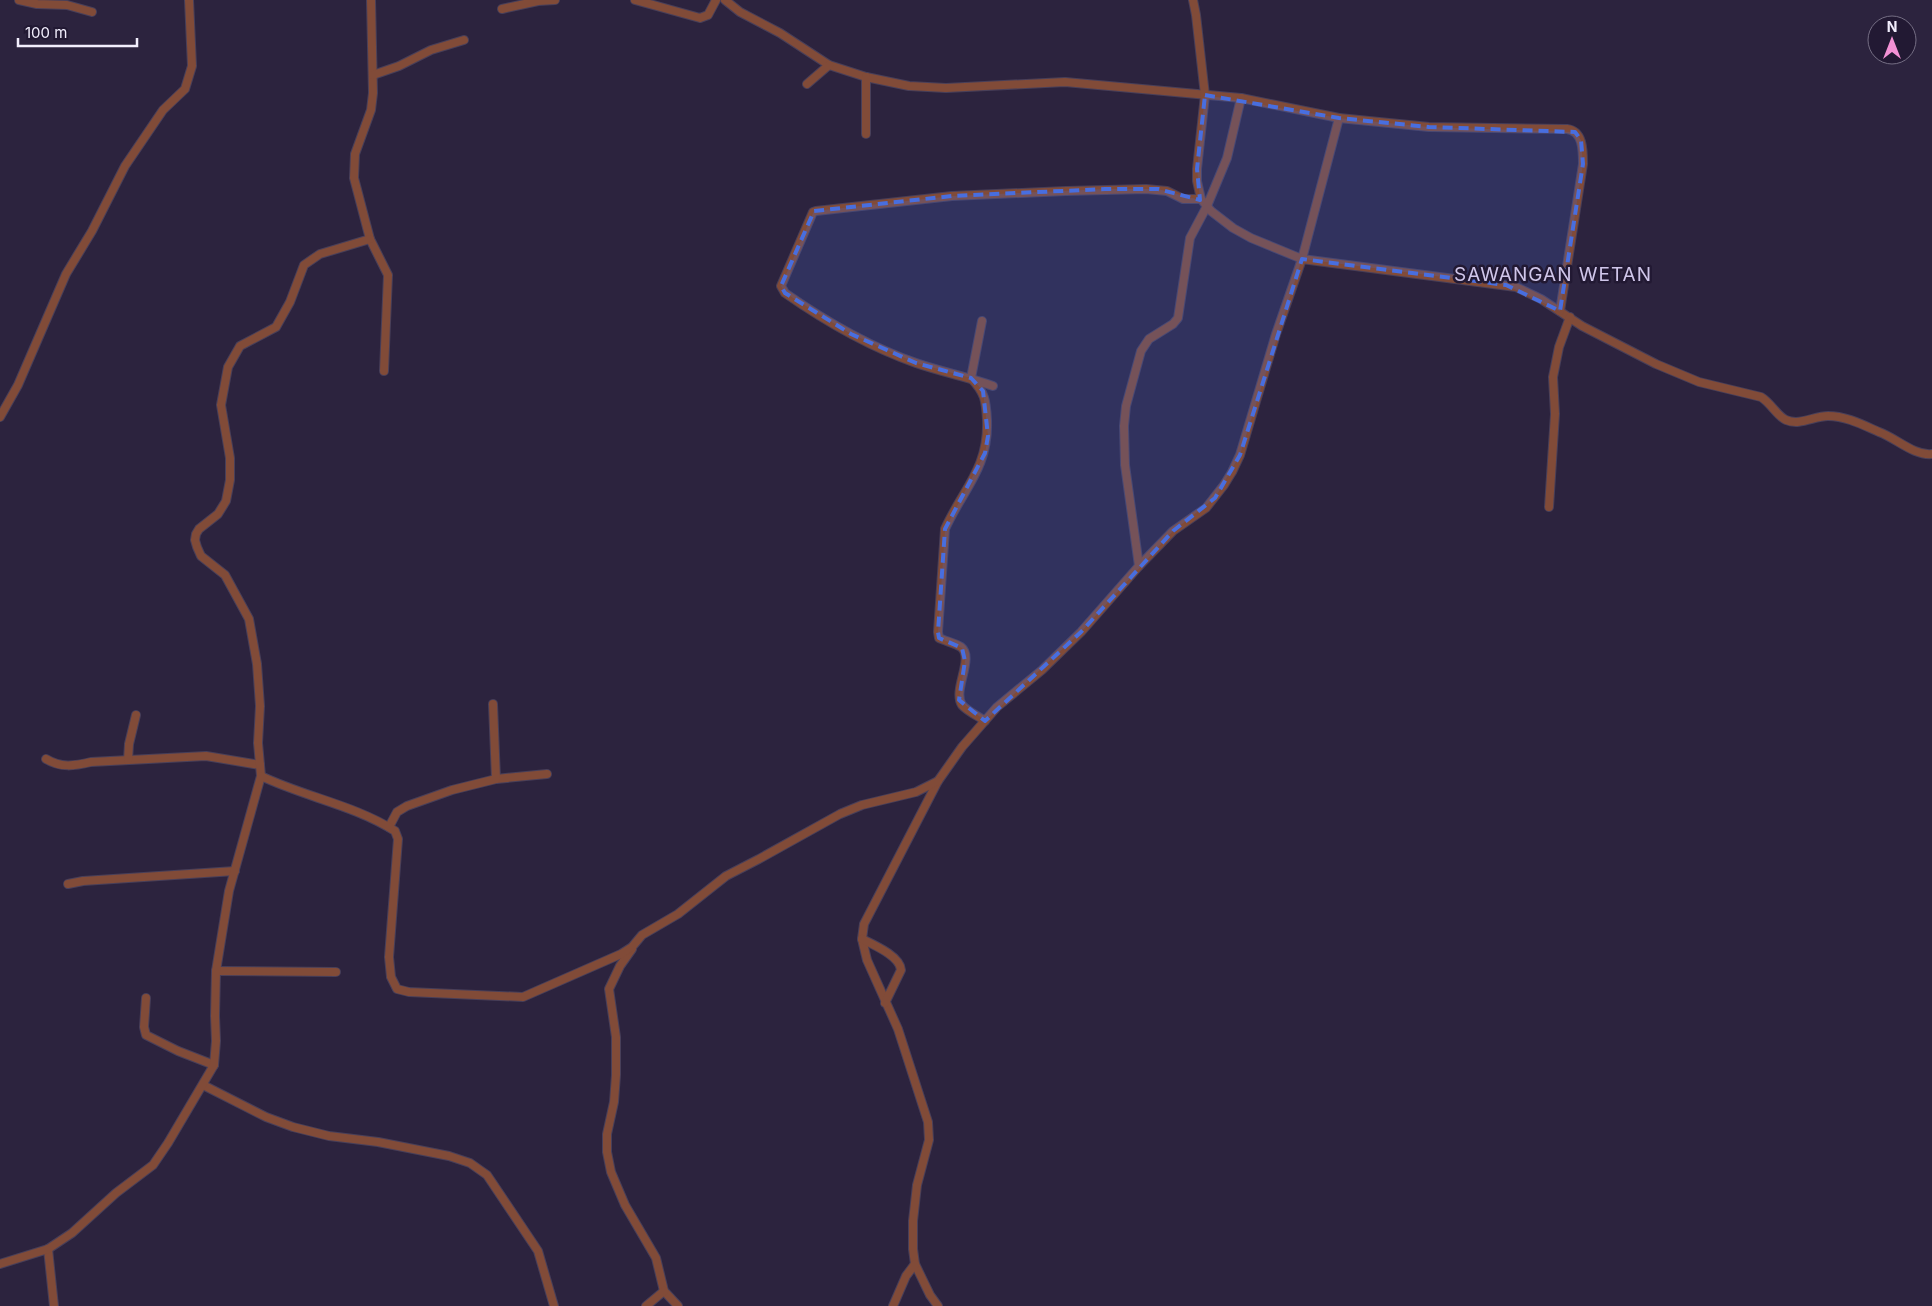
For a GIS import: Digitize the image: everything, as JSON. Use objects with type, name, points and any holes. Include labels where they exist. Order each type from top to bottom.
[{"type":"street","points":[[19,0],[37,4],[66,5],[92,12]]},
{"type":"street","points":[[0,417],[18,385],[66,274],[92,231],[125,166],[163,110],[185,89],[192,66],[189,0]]},
{"type":"street","points":[[371,0],[373,93],[371,110],[355,154],[354,178],[370,239],[388,275],[384,371]]},
{"type":"street","points":[[502,8],[538,1],[555,0]]},
{"type":"street","points":[[635,0],[700,18],[708,15],[716,0]]},
{"type":"street","points":[[724,0],[740,12],[780,33],[829,65],[866,78],[909,86],[946,88],[1065,82],[1241,98],[1339,118],[1430,128],[1567,129],[1575,132],[1580,140],[1583,151],[1582,171],[1560,310]]},
{"type":"street","points":[[1193,0],[1205,95],[1197,169],[1201,199],[1233,228],[1251,238],[1302,259],[1516,288],[1541,299],[1634,354],[1699,382],[1761,397],[1769,402],[1783,419],[1802,421],[1825,416],[1842,418],[1882,433],[1919,453],[1932,454]]},
{"type":"street","points":[[373,75],[399,66],[431,50],[464,40]]},
{"type":"street","points":[[808,84],[829,65]]},
{"type":"street","points":[[866,78],[866,134]]},
{"type":"street","points":[[1139,566],[1125,465],[1124,426],[1126,406],[1141,351],[1150,339],[1173,324],[1178,318],[1190,238],[1207,206],[1227,158],[1241,98]]},
{"type":"street","points":[[938,1306],[930,1295],[916,1264],[913,1249],[915,1202],[919,1174],[928,1146],[928,1122],[898,1029],[867,960],[862,939],[864,924],[938,781],[962,747],[997,707],[1042,670],[1081,632],[1139,566],[1173,531],[1206,508],[1232,472],[1240,455],[1274,342],[1302,259],[1339,118]]},
{"type":"street","points":[[993,386],[916,363],[851,334],[785,293],[781,286],[813,212],[816,210],[952,196],[1146,188],[1167,191],[1183,198],[1201,199]]},
{"type":"street","points":[[0,1264],[48,1250],[72,1233],[116,1193],[153,1165],[204,1085],[214,1065],[216,971],[229,892],[261,776],[258,743],[260,706],[257,664],[248,619],[225,575],[201,556],[196,547],[196,534],[199,529],[218,514],[226,501],[230,480],[230,458],[221,405],[228,367],[240,346],[276,327],[290,302],[304,265],[320,254],[370,239]]},
{"type":"street","points":[[1549,507],[1555,414],[1553,377],[1559,347],[1570,317]]},
{"type":"street","points":[[971,378],[982,321]]},
{"type":"street","points":[[971,378],[983,391],[986,403],[988,436],[985,453],[978,471],[945,529],[938,632],[939,638],[964,650],[965,661],[960,700],[963,707],[985,721]]},
{"type":"street","points":[[493,704],[496,779]]},
{"type":"street","points":[[128,760],[129,744],[136,715]]},
{"type":"street","points":[[46,759],[64,766],[206,756],[260,765]]},
{"type":"street","points":[[389,827],[397,812],[407,806],[452,790],[496,779],[547,774]]},
{"type":"street","points":[[261,776],[275,783],[351,810],[395,831],[398,839],[389,957],[391,977],[397,989],[409,992],[523,997],[621,954],[632,947],[642,935],[678,914],[726,876],[840,814],[862,805],[916,792],[938,781]]},
{"type":"street","points":[[68,884],[83,881],[235,870]]},
{"type":"street","points":[[862,939],[896,958],[900,963],[901,970],[885,1003]]},
{"type":"street","points":[[632,947],[631,953],[620,966],[609,989],[616,1037],[616,1056],[614,1102],[607,1134],[607,1152],[611,1172],[625,1205],[656,1258],[664,1291],[678,1306]]},
{"type":"street","points":[[216,971],[336,972]]},
{"type":"street","points":[[146,998],[144,1027],[146,1035],[178,1051],[214,1065]]},
{"type":"street","points":[[204,1085],[266,1117],[293,1127],[328,1136],[395,1145],[449,1156],[470,1163],[487,1175],[538,1251],[554,1306]]},
{"type":"street","points":[[48,1250],[54,1306]]},
{"type":"street","points":[[893,1306],[902,1284],[916,1264]]},
{"type":"street","points":[[646,1306],[664,1291]]},
{"type":"highlighted area","points":[[1205,95],[1339,118],[1429,127],[1575,132],[1581,140],[1583,164],[1560,311],[1506,285],[1302,259],[1240,455],[1215,498],[1173,531],[1081,632],[985,721],[959,700],[965,661],[962,648],[939,638],[938,632],[945,529],[985,453],[988,436],[983,391],[971,378],[916,363],[851,334],[785,293],[781,286],[814,211],[952,196],[1105,189],[1158,189],[1200,200],[1197,169]]},
{"type":"district","name":"SAWANGAN WETAN","points":[[1553,274]]}]
